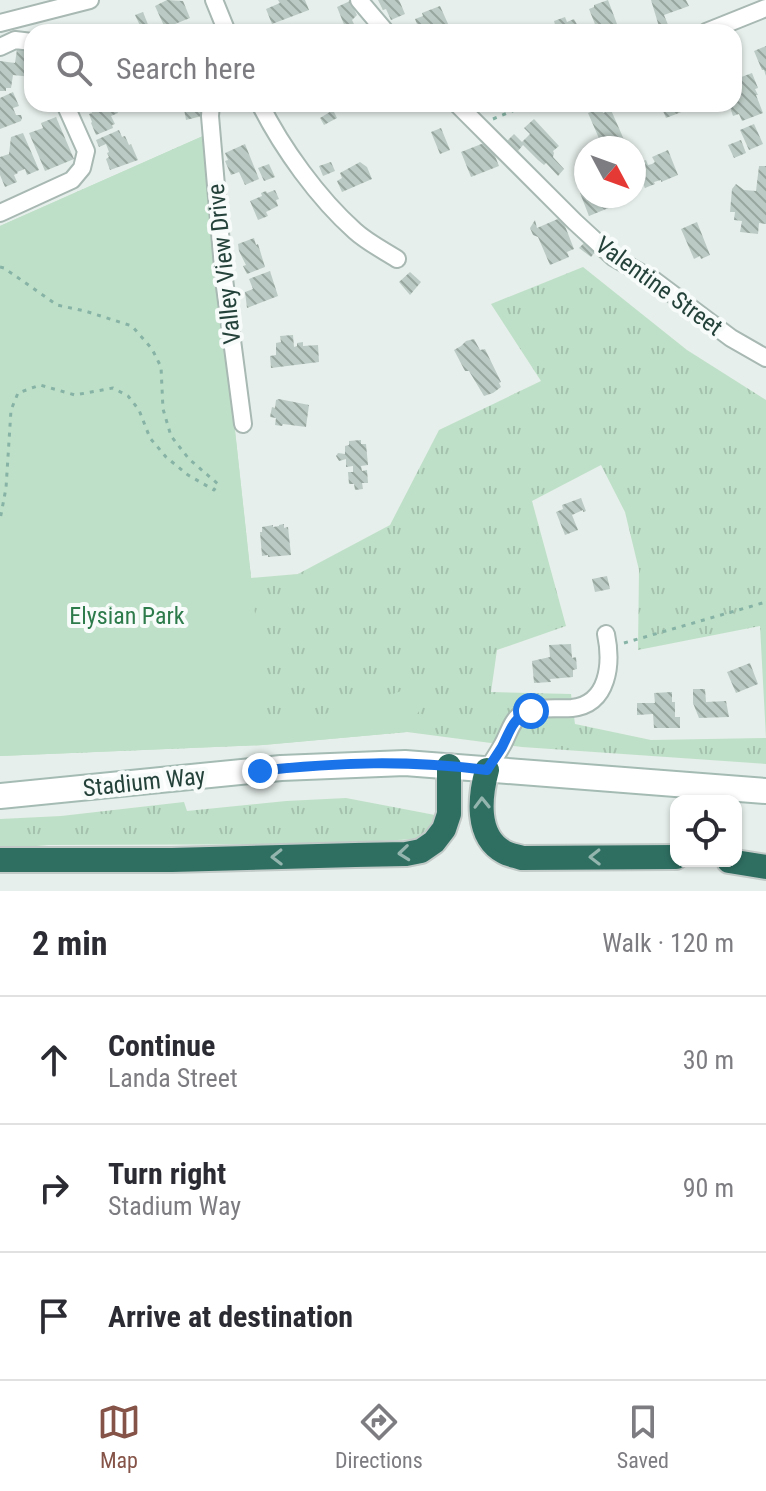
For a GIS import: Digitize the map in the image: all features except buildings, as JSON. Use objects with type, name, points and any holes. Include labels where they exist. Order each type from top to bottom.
[{"type":"highway","points":[[0,860],[203,859],[381,855],[421,851],[434,842],[444,829],[449,814],[449,766]]},
{"type":"highway","points":[[487,770],[481,792],[483,821],[488,836],[505,853],[522,858],[670,857]]},
{"type":"highway","points":[[742,863],[766,867]]},
{"type":"main road","name":"Stadium Way","points":[[0,796],[306,767],[405,763],[766,791]]},
{"type":"street","points":[[0,23],[90,0]]},
{"type":"street","points":[[214,0],[222,24]]},
{"type":"street","points":[[359,0],[379,24]]},
{"type":"street","points":[[726,24],[766,8]]},
{"type":"street","points":[[0,47],[15,40],[24,41]]},
{"type":"street","points":[[0,213],[72,180],[82,168],[86,151],[69,112]]},
{"type":"street","name":"Valley View Drive","points":[[210,112],[224,279],[243,424]]},
{"type":"street","points":[[264,112],[301,169],[336,213],[358,233],[397,259]]},
{"type":"street","name":"Valentine Street","points":[[465,112],[613,257],[655,281],[731,338],[766,358]]},
{"type":"street","points":[[487,770],[512,724],[521,714],[586,705],[596,697],[608,672],[607,640]]},
{"type":"path","points":[[478,125],[510,112]]},
{"type":"path","points":[[0,267],[57,305],[132,326],[152,349],[161,367],[163,409],[171,436],[189,459],[218,484],[214,490],[202,485],[166,457],[150,438],[139,410],[128,396],[113,388],[75,395],[40,385],[18,393],[11,410],[6,488],[0,520]]},
{"type":"path","points":[[607,640],[766,602]]},
{"type":"green space","points":[[203,136],[251,578],[298,574],[390,525],[439,430],[541,381],[491,304],[583,267],[687,350],[766,400],[766,738],[766,764],[522,747],[407,732],[263,745],[0,756],[0,226]],"holes":[[[601,465],[625,512],[639,570],[638,650],[760,626],[766,738],[651,740],[575,724],[571,694],[491,692],[497,650],[566,626],[532,501]]]},
{"type":"green space","name":"Elysian Park","points":[[203,136],[267,724],[348,710],[438,678],[407,732],[263,745],[0,756],[0,226]]},
{"type":"green space","points":[[346,798],[435,815],[432,826],[416,839],[324,844],[49,845],[0,849],[0,819],[61,816],[184,802],[187,811]]},
{"type":"route","points":[[260,771],[361,763],[405,763],[487,770],[512,724],[521,714],[531,711]]}]
